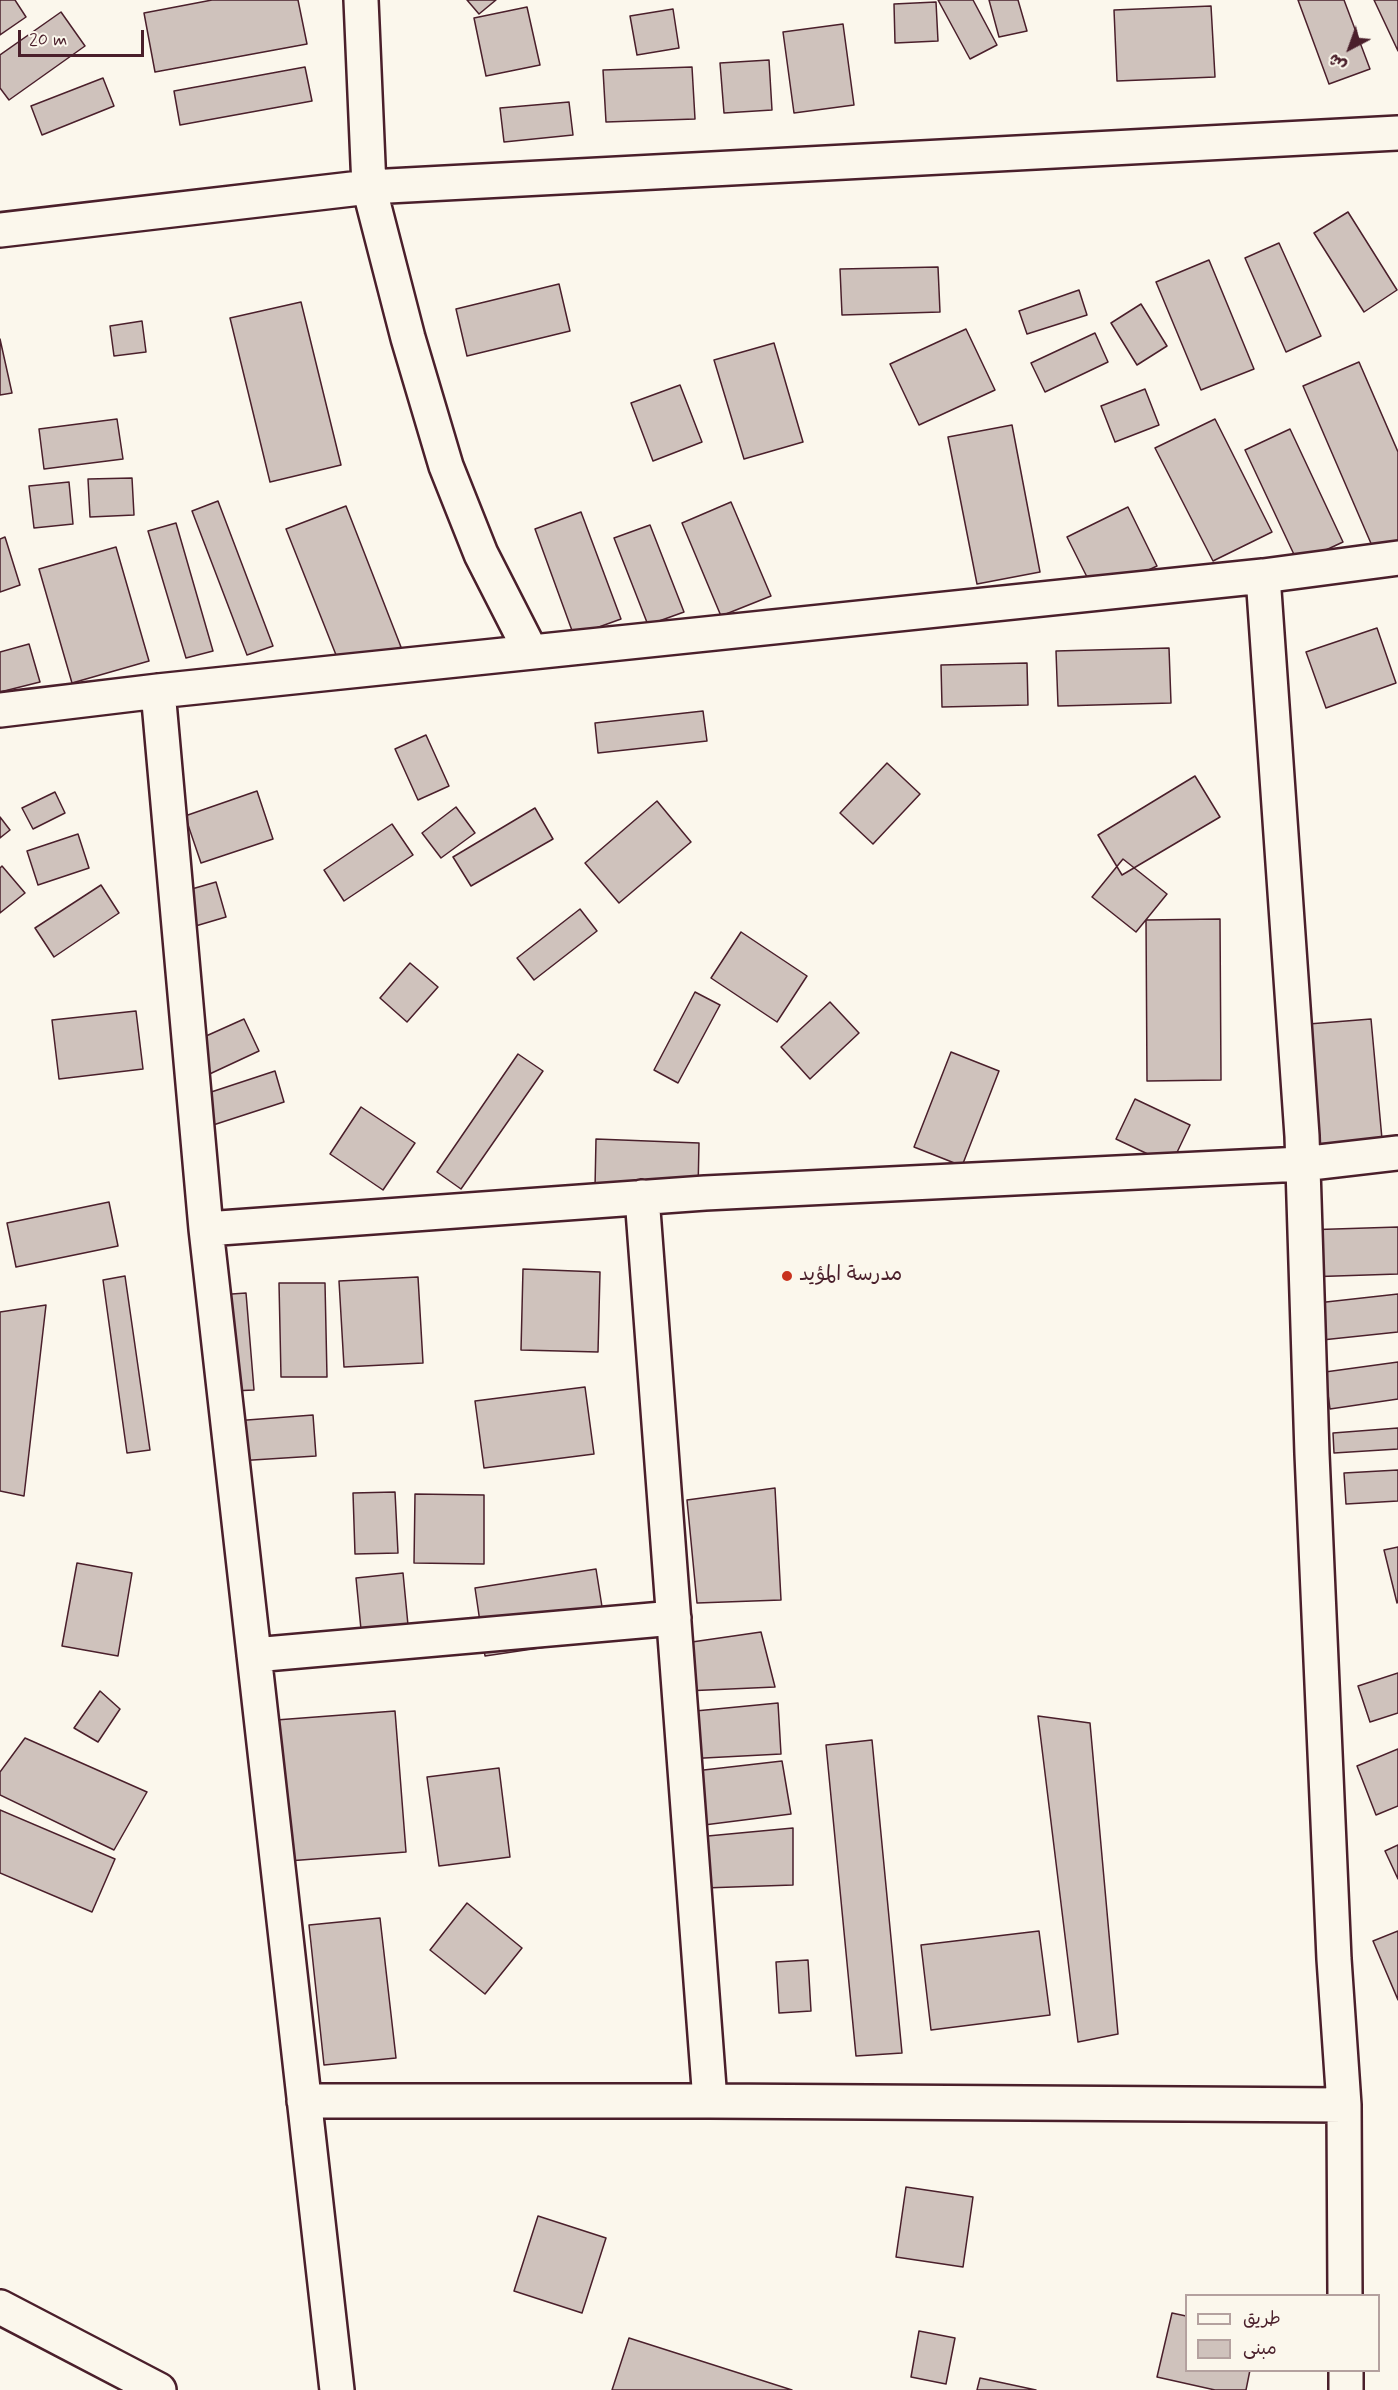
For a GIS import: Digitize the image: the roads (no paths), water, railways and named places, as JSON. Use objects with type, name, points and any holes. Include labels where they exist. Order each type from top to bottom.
[{"type":"street","points":[[361,0],[369,187],[408,338],[446,466],[481,554],[531,652]]},
{"type":"street","points":[[0,230],[369,187],[1398,133]]},
{"type":"street","points":[[0,710],[158,691],[1263,576],[1398,558]]},
{"type":"street","points":[[1263,576],[1302,1136],[1313,1478],[1332,1923],[1344,2105],[1345,2294]]},
{"type":"street","points":[[158,691],[206,1229],[337,2390]]},
{"type":"street","points":[[206,1229],[642,1197],[1302,1164],[1398,1153]]},
{"type":"street","points":[[642,1197],[710,2101]]},
{"type":"street","points":[[254,1655],[674,1618]]},
{"type":"street","points":[[304,2102],[710,2101],[1344,2105]]},
{"type":"street","points":[[0,2307],[159,2390]]},
{"type":"street","points":[[1346,2372],[1346,2390]]},
{"type":"place","name":"مدرسة المؤيد","points":[[787,1276]]}]
